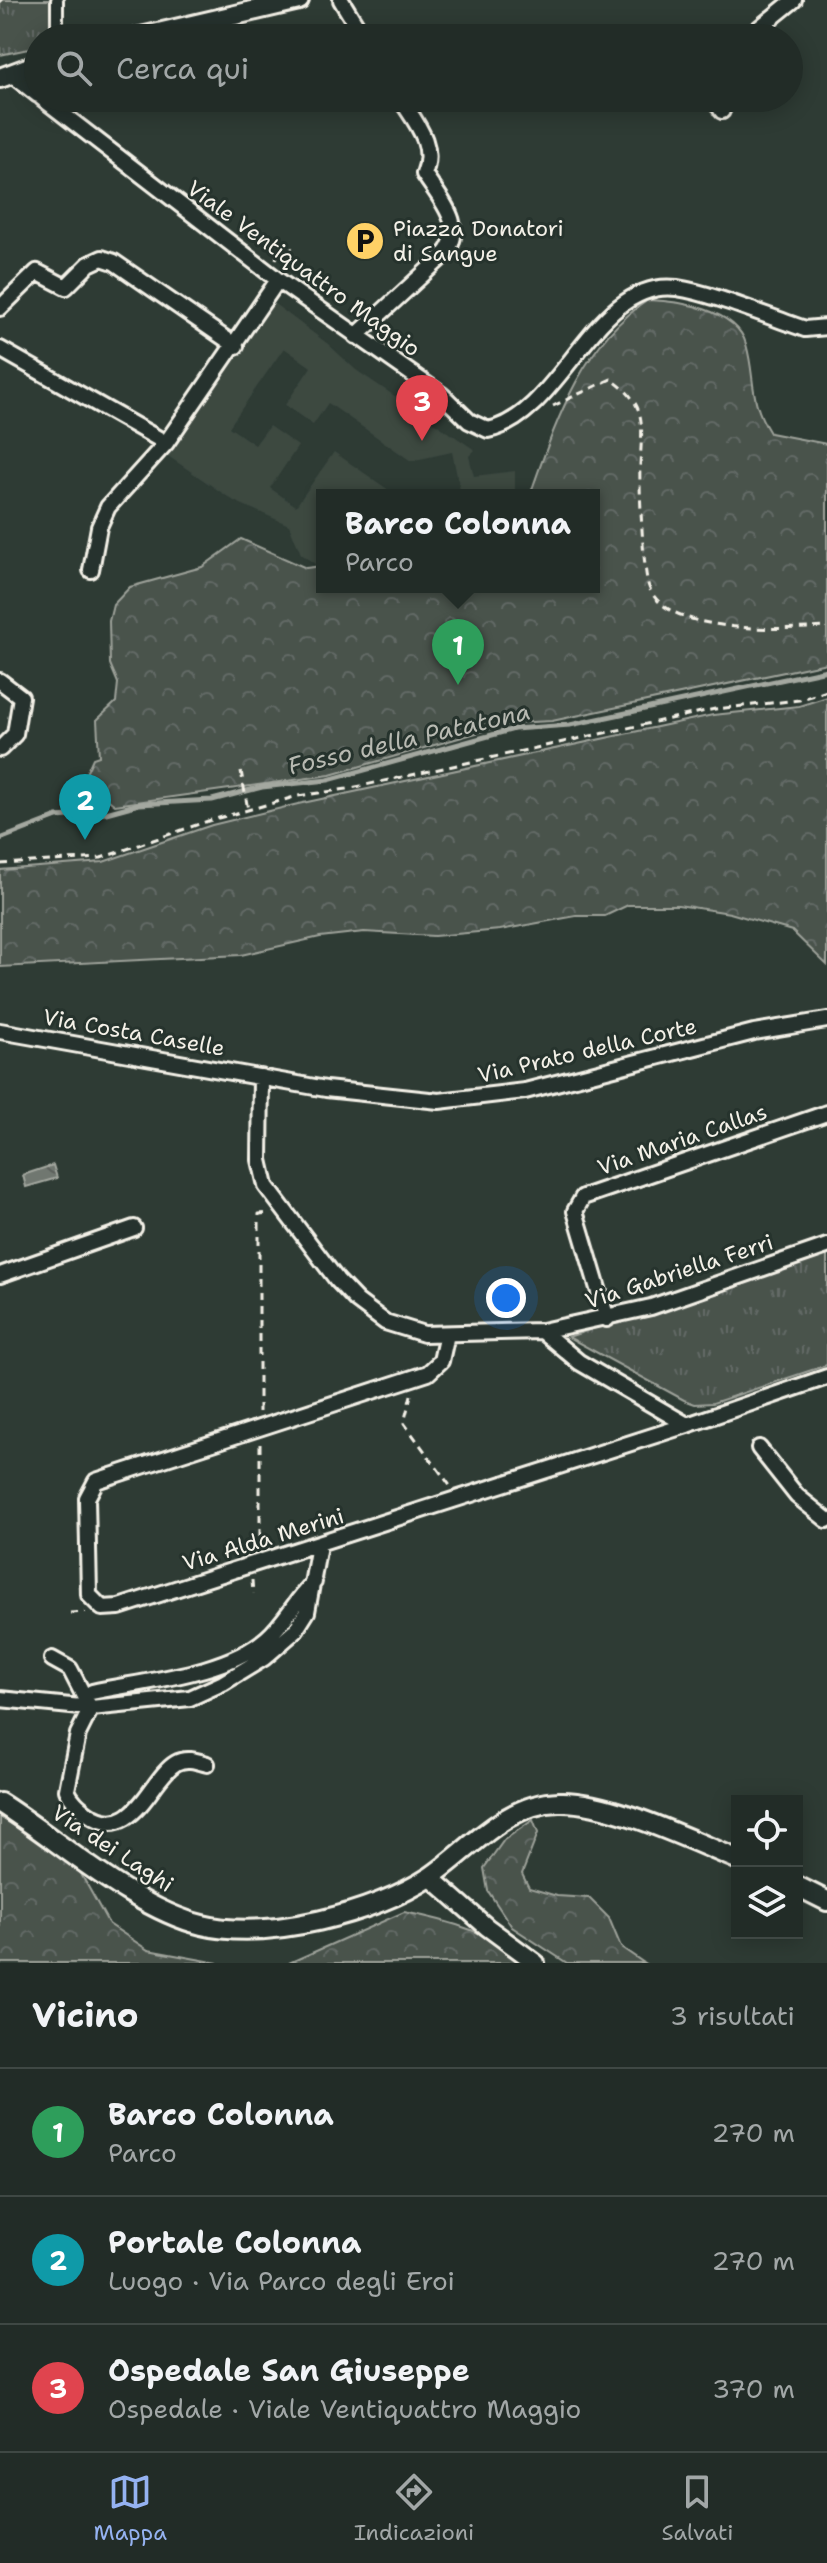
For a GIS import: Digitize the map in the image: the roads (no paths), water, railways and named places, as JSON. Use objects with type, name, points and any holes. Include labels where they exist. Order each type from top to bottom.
[{"type":"main road","points":[[197,24],[299,0]]},
{"type":"main road","points":[[5,76],[24,69]]},
{"type":"main road","name":"Via dei Laghi","points":[[0,1803],[144,1900],[180,1918],[223,1929],[271,1928],[319,1918],[385,1898],[430,1877],[503,1820],[532,1806],[559,1802],[611,1812],[731,1857]]},
{"type":"main road","points":[[803,1889],[827,1901]]},
{"type":"street","points":[[57,0],[57,24]]},
{"type":"street","points":[[341,0],[356,24]]},
{"type":"street","points":[[764,24],[794,0]]},
{"type":"street","name":"Viale Ventiquattro Maggio","points":[[5,76],[24,87]]},
{"type":"street","name":"Viale Ventiquattro Maggio","points":[[61,112],[278,280],[442,395],[469,421],[488,430],[506,425],[533,402],[624,303],[650,291],[676,288],[805,329],[827,327]]},
{"type":"street","points":[[356,336],[444,255],[454,238],[452,219],[424,174],[429,164],[428,145],[408,112]]},
{"type":"street","points":[[0,308],[37,272],[66,287],[89,264],[102,258],[114,262],[236,346]]},
{"type":"street","points":[[91,570],[99,527],[108,507],[166,443],[236,346],[278,280]]},
{"type":"street","points":[[0,349],[166,443]]},
{"type":"street","points":[[0,681],[21,697],[15,734],[0,749]]},
{"type":"street","name":"Via Prato della Corte","points":[[261,1077],[392,1098],[467,1099],[539,1088],[754,1032],[827,1020]]},
{"type":"street","name":"Via Costa Caselle","points":[[0,1031],[261,1077]]},
{"type":"street","points":[[261,1077],[261,1168],[268,1191],[341,1286],[372,1314],[405,1330],[447,1334],[542,1331],[579,1362],[687,1425],[827,1377]]},
{"type":"street","name":"Via Maria Callas","points":[[607,1319],[575,1211],[580,1200],[827,1113]]},
{"type":"street","points":[[0,1275],[134,1228]]},
{"type":"street","name":"Via Gabriella Ferri","points":[[542,1331],[607,1319],[827,1246]]},
{"type":"street","name":"Via Alda Merini","points":[[447,1334],[441,1361],[428,1373],[115,1472],[93,1484],[87,1498],[88,1589],[96,1605],[113,1608],[260,1564],[687,1425]]},
{"type":"street","points":[[759,1448],[797,1496],[827,1520]]},
{"type":"street","points":[[0,1699],[91,1708],[182,1700],[223,1683],[264,1658],[295,1631],[307,1612],[319,1545]]},
{"type":"street","points":[[92,1692],[218,1665],[239,1657],[268,1637],[314,1581]]},
{"type":"street","points":[[52,1659],[70,1669],[91,1708]]},
{"type":"street","points":[[91,1708],[78,1734],[67,1790],[78,1806],[97,1819],[117,1819],[135,1811],[178,1762],[207,1764]]},
{"type":"street","points":[[430,1877],[493,1933],[536,1963]]},
{"type":"water","points":[[53,1165],[57,1178],[26,1187],[23,1175]]},
{"type":"waterway","name":"Fosso della Patatona","points":[[0,839],[57,817],[106,813],[139,804],[212,800],[262,787],[328,780],[514,729],[570,725],[827,670]]},
{"type":"place","name":"Piazza Donatori di Sangue","points":[[365,241]]},
{"type":"place","name":"Ospedale San Giuseppe","points":[[422,441]]},
{"type":"place","name":"Barco Colonna","points":[[458,685]]},
{"type":"place","name":"Portale Colonna","points":[[85,840]]}]
